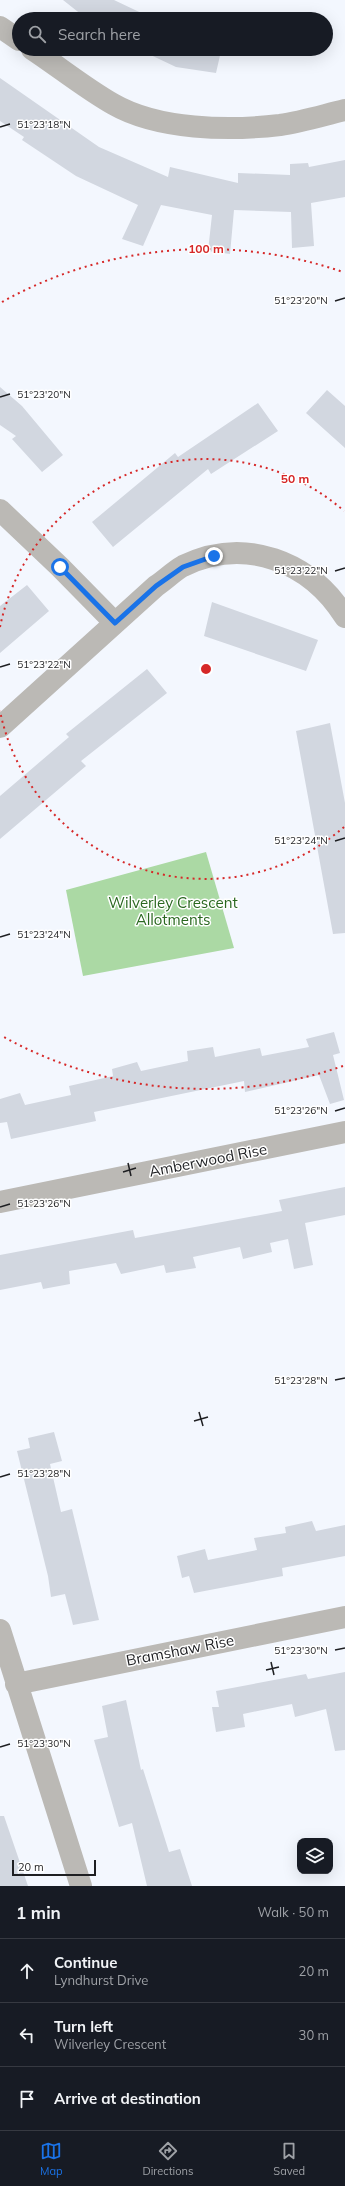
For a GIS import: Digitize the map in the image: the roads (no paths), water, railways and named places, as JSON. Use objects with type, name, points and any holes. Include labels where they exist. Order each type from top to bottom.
[{"type":"street","points":[[0,27],[12,35]]},
{"type":"street","points":[[42,56],[113,104],[142,117],[176,124],[247,127],[281,124],[345,110]]},
{"type":"street","points":[[0,510],[115,623]]},
{"type":"street","points":[[0,727],[156,586],[183,567],[214,556],[251,553],[284,562],[314,580],[337,604],[345,617]]},
{"type":"street","name":"Amberwood Rise","points":[[0,1202],[345,1132]]},
{"type":"street","name":"Bramshaw Rise","points":[[16,1684],[345,1617]]},
{"type":"street","points":[[0,1630],[81,1886]]},
{"type":"park label","name":"Wilverley Crescent Allotments","points":[[173,910]]}]
